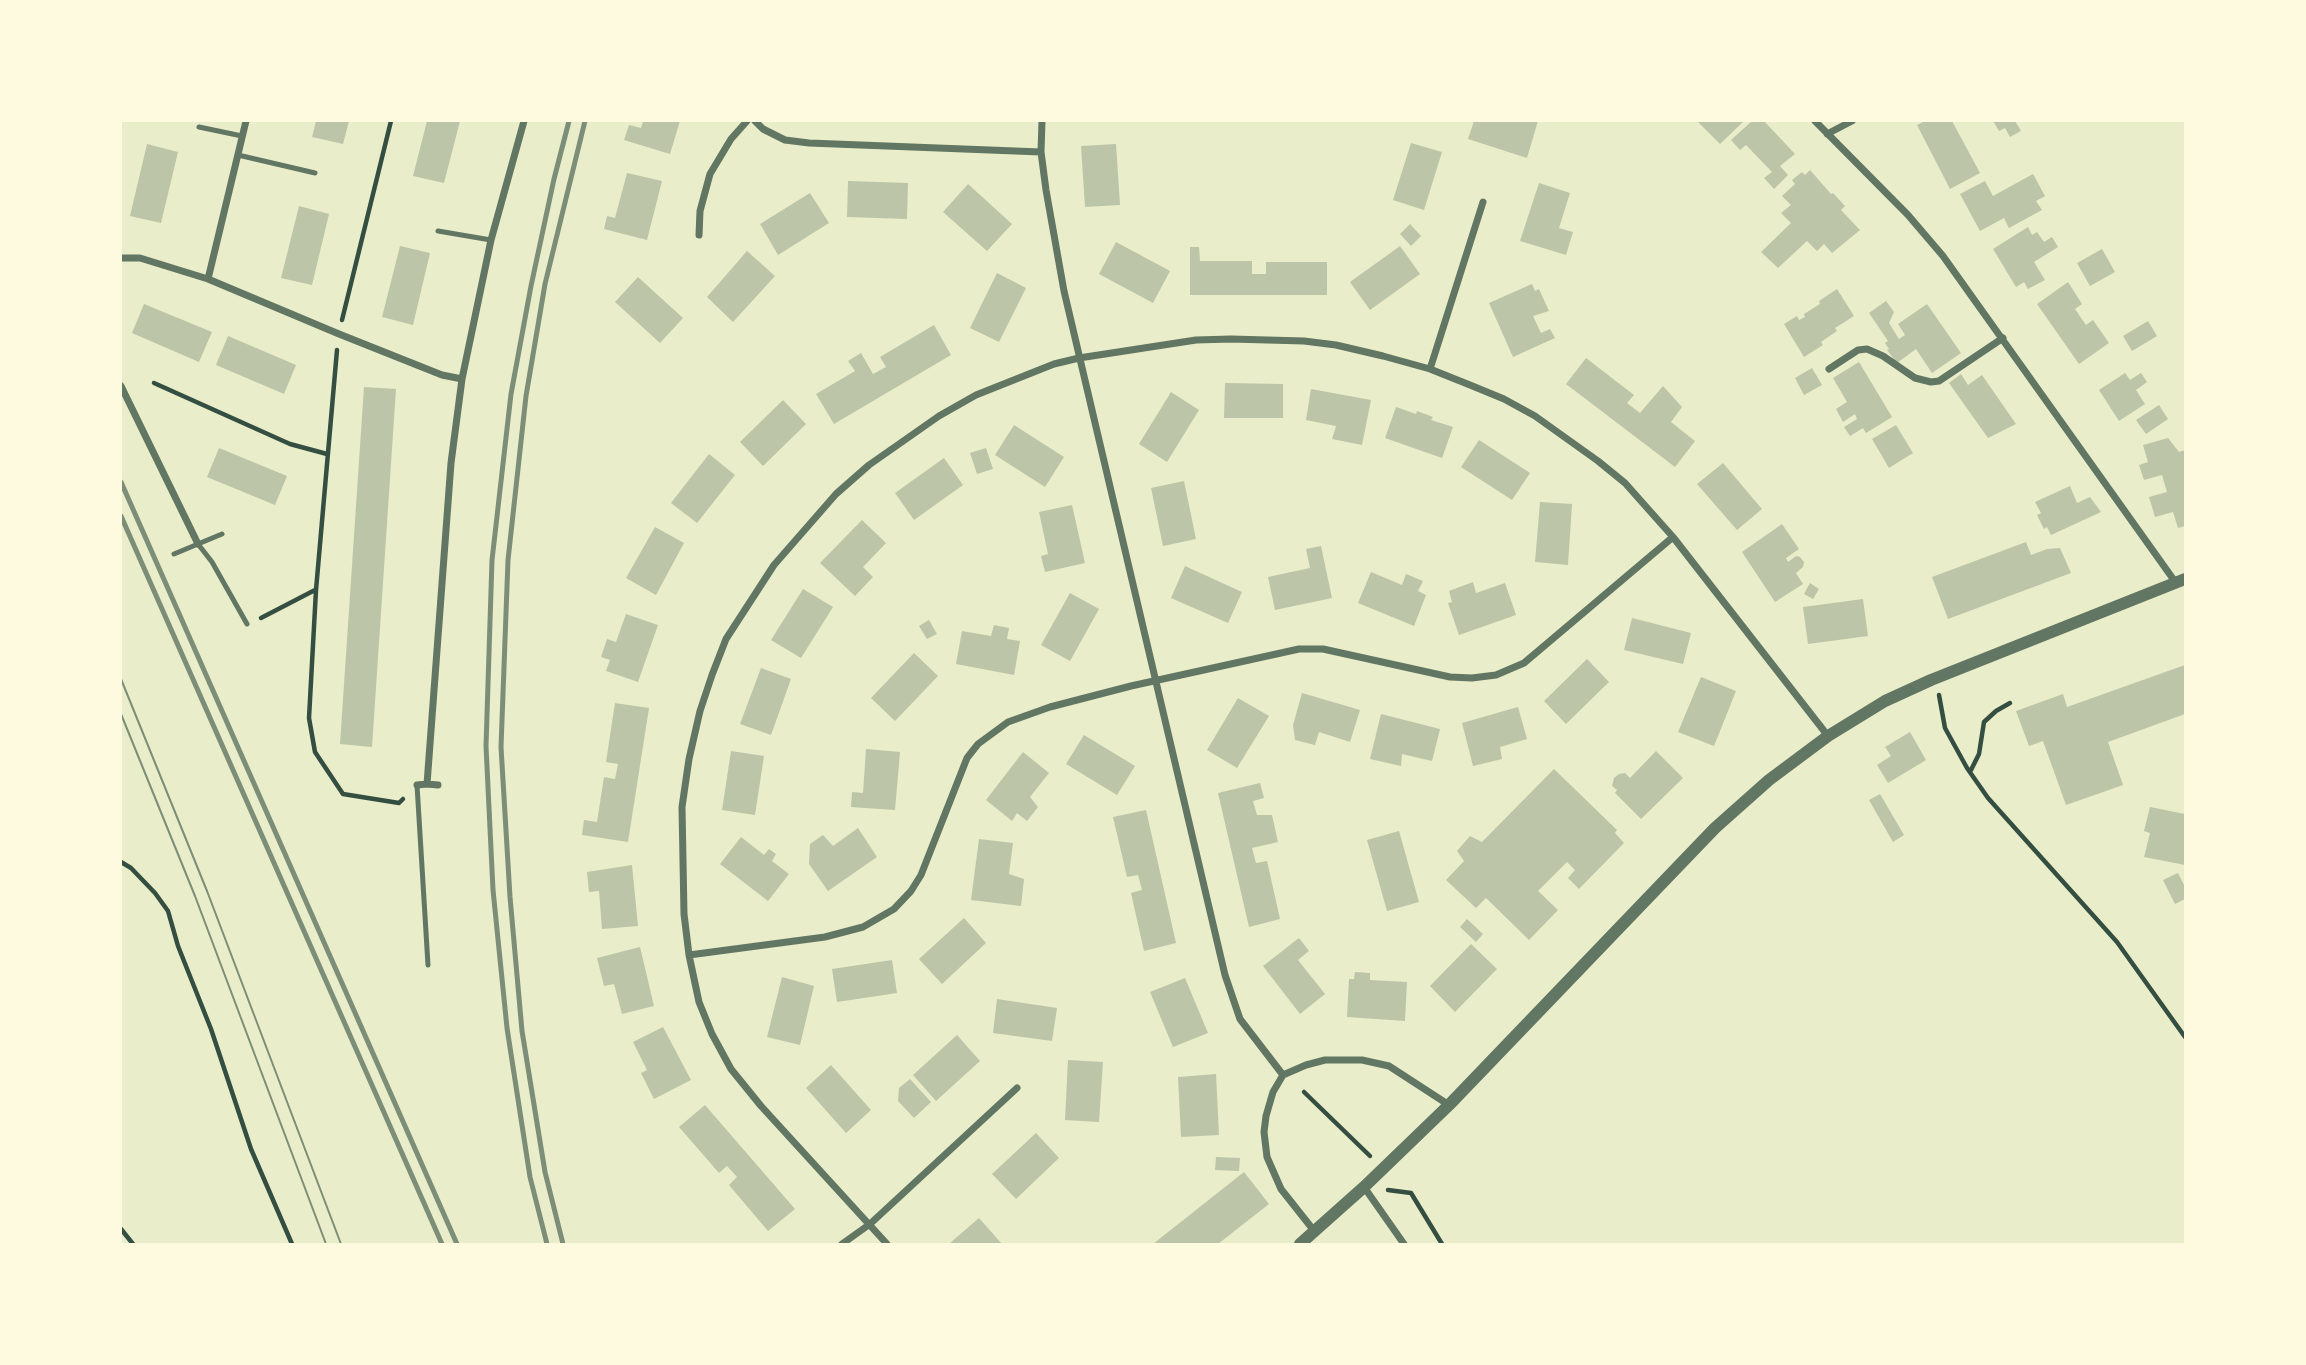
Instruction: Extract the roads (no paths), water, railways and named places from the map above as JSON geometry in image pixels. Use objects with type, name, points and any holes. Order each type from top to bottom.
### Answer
[{"type":"street","points":[[208,279],[246,121]]},
{"type":"street","points":[[428,784],[450,463],[462,379],[491,240],[524,121]]},
{"type":"street","points":[[699,235],[700,211],[710,174],[747,121]]},
{"type":"street","points":[[755,121],[763,129],[785,140],[809,143],[1041,152]]},
{"type":"street","points":[[1042,121],[1041,152],[1052,236],[1225,975],[1240,1019],[1283,1075]]},
{"type":"street","points":[[1300,1244],[1449,1105],[1715,828],[1769,780],[1828,736],[1885,701],[1931,680],[2181,581],[1943,256],[1908,215],[1815,121]]},
{"type":"street","points":[[1827,134],[1852,121]]},
{"type":"street","points":[[1430,369],[1483,202]]},
{"type":"street","points":[[121,258],[140,258],[208,279],[442,375],[462,379]]},
{"type":"street","points":[[1829,369],[1858,350],[1867,349],[1883,356],[1915,378],[1939,381],[2003,338]]},
{"type":"street","points":[[887,1244],[770,1116],[731,1069],[712,1034],[699,1002],[689,955],[684,914],[681,818],[699,712],[726,639],[774,565],[836,494],[869,465],[939,415],[976,394],[1079,358],[1196,340],[1304,341],[1336,345],[1430,369],[1504,399],[1562,434],[1625,484],[1673,537],[1828,736]]},
{"type":"street","points":[[121,386],[198,544]]},
{"type":"street","points":[[689,955],[849,932],[875,921],[899,905],[911,891],[930,857],[960,771],[978,744],[999,727],[1026,714],[1155,681],[1308,648],[1450,677],[1472,678],[1501,674],[1524,663],[1673,537]]},
{"type":"street","points":[[417,785],[439,785]]},
{"type":"street","points":[[1315,1232],[1281,1189],[1267,1157],[1264,1132],[1266,1116],[1273,1092],[1283,1075],[1325,1060],[1362,1060],[1389,1066],[1449,1105]]},
{"type":"street","points":[[842,1244],[870,1224],[1017,1088]]},
{"type":"street","points":[[1364,1186],[1404,1244]]},
{"type":"lane","points":[[199,127],[242,136]]},
{"type":"lane","points":[[238,155],[315,173]]},
{"type":"lane","points":[[438,231],[491,240]]},
{"type":"lane","points":[[174,554],[222,534]]},
{"type":"lane","points":[[198,544],[212,562],[247,624]]},
{"type":"lane","points":[[417,785],[428,965]]},
{"type":"tram line","points":[[121,679],[207,891],[341,1244]]},
{"type":"tram line","points":[[121,714],[195,896],[326,1244]]},
{"type":"railway","points":[[547,1244],[530,1177],[507,1028],[493,890],[486,746],[492,560],[511,394],[531,286],[569,121]]},
{"type":"railway","points":[[563,1244],[545,1172],[522,1031],[501,747],[508,560],[526,396],[545,284],[585,121]]},
{"type":"railway","points":[[121,482],[457,1244]]},
{"type":"railway","points":[[121,516],[442,1244]]}]
